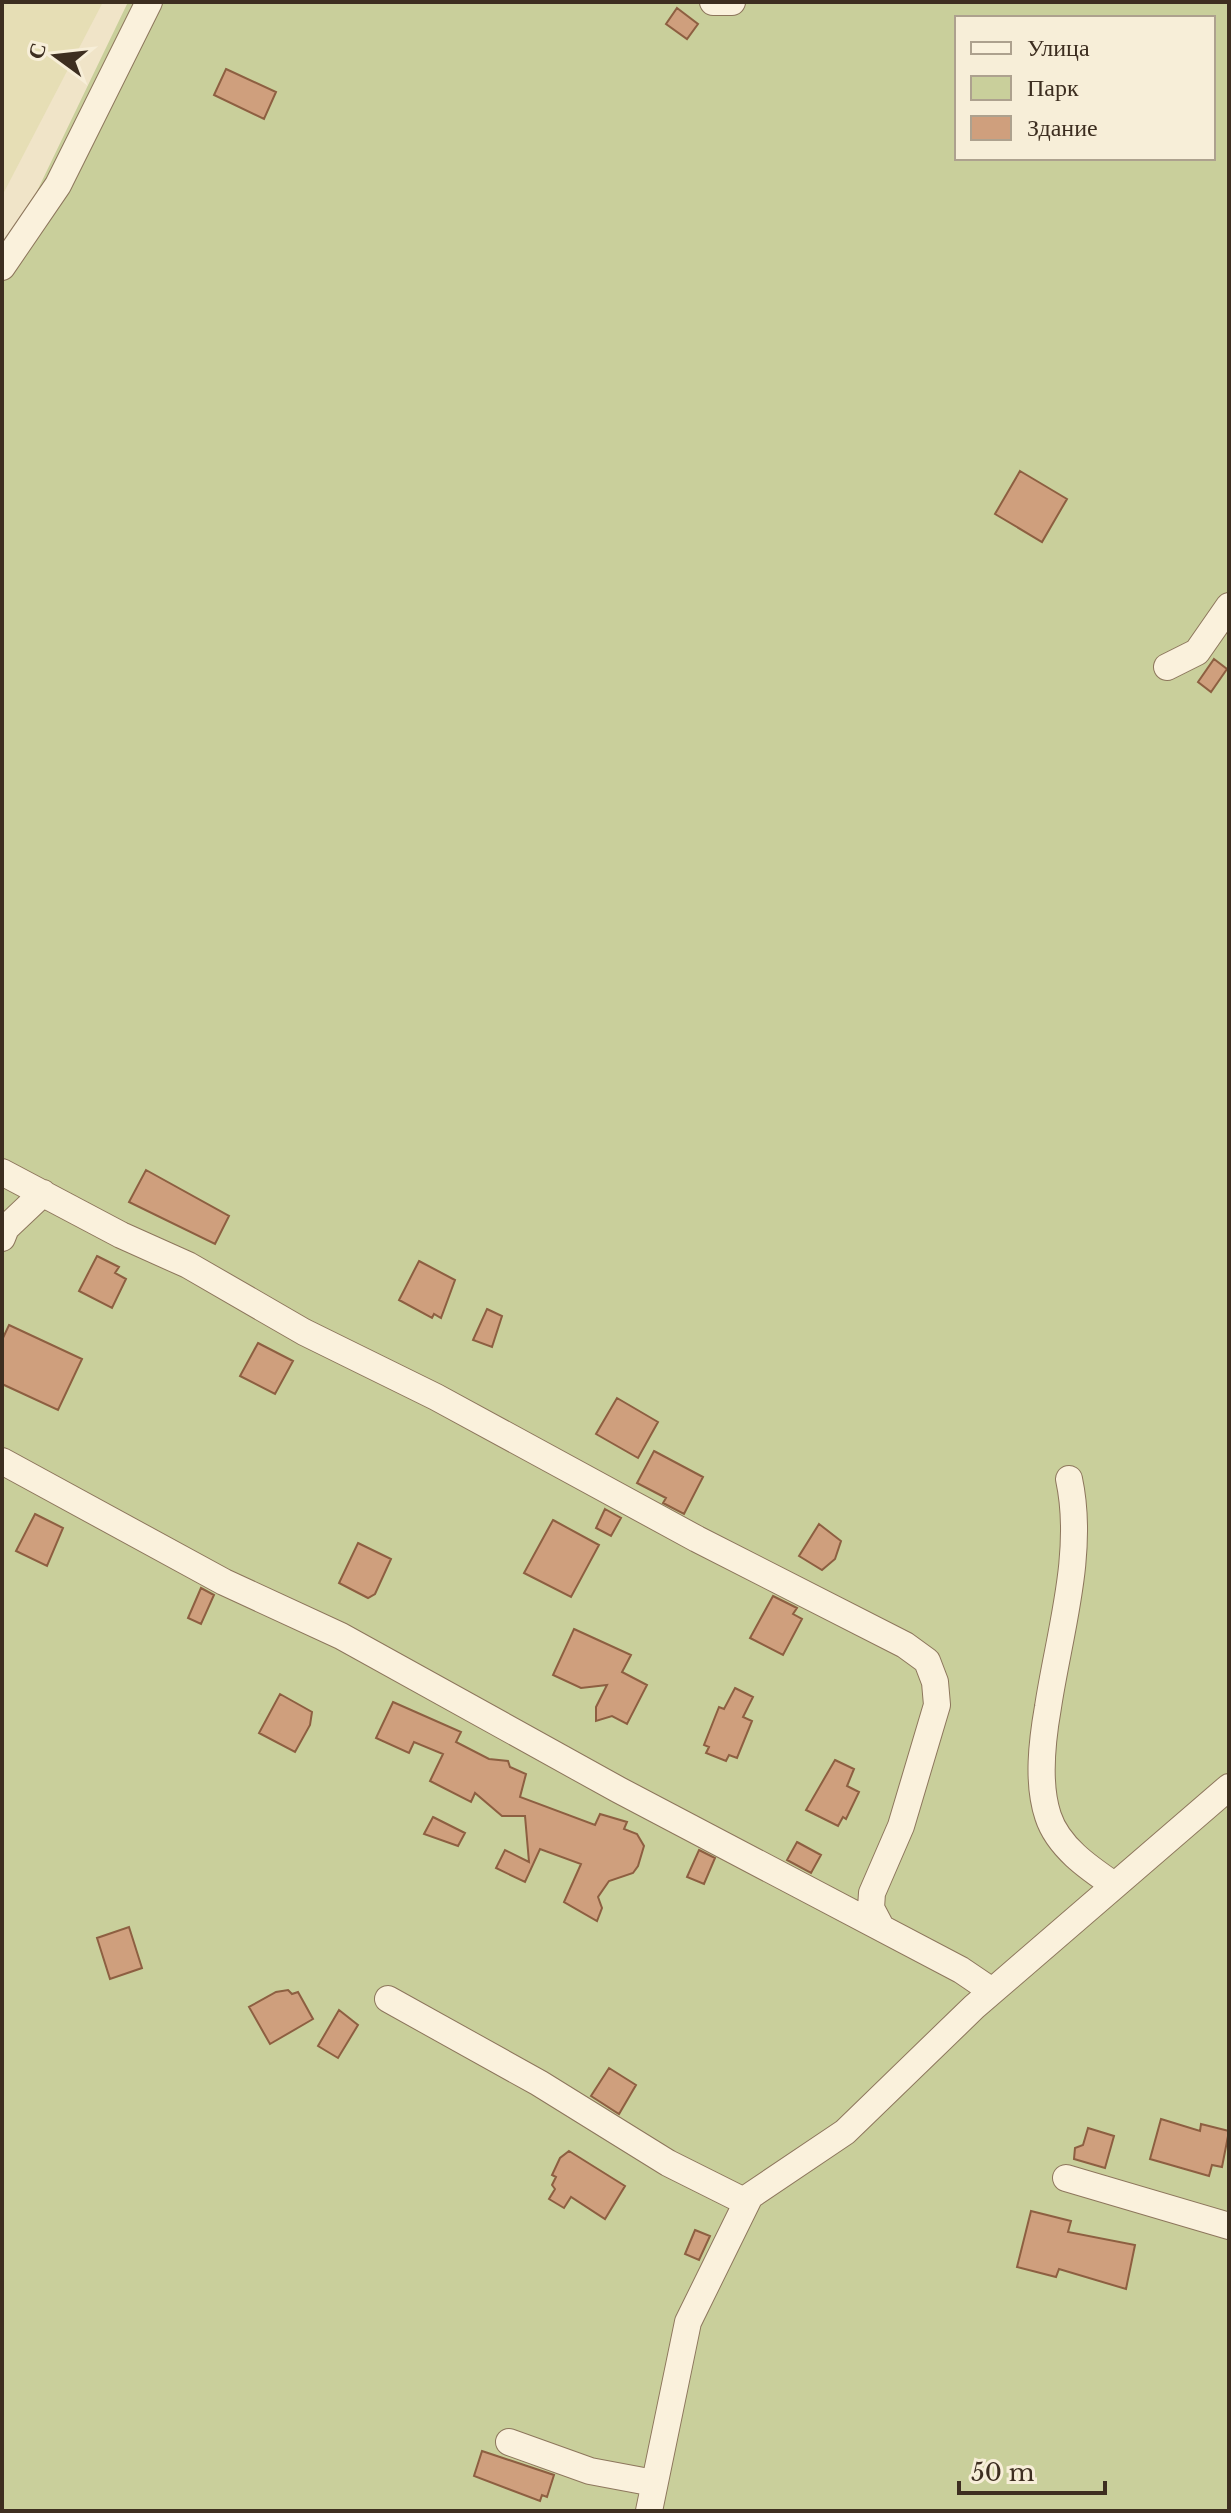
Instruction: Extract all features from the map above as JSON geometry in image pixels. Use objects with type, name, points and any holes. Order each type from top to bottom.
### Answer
[{"type":"street","points":[[2,267],[58,185],[149,2]]},
{"type":"street","points":[[713,2],[732,2]]},
{"type":"street","points":[[1167,667],[1217,644],[1229,606]]},
{"type":"street","points":[[2,1172],[121,1235],[188,1265],[254,1305],[436,1397],[697,1539],[905,1645],[927,1661],[935,1682],[937,1705],[901,1826],[872,1893],[871,1908],[881,1927]]},
{"type":"street","points":[[2,1238],[6,1228],[43,1193]]},
{"type":"street","points":[[2,1461],[224,1582],[341,1636],[619,1790],[881,1927],[992,1991]]},
{"type":"street","points":[[1069,1479],[1075,1508],[1074,1547],[1042,1743],[1045,1790],[1048,1817],[1065,1847],[1114,1885]]},
{"type":"street","points":[[649,2511],[688,2322],[746,2202],[766,2182],[845,2132],[992,1991],[1229,1787]]},
{"type":"street","points":[[388,1999],[539,2083],[668,2163],[746,2202]]},
{"type":"street","points":[[1066,2178],[1229,2226]]},
{"type":"street","points":[[509,2442],[590,2471],[654,2483]]},
{"type":"shaded area","points":[[2,2],[103,2],[2,196]]},
{"type":"green space","points":[[128,2],[1229,2],[1229,2511],[2,2511],[2,264]]},
{"type":"building","points":[[677,8],[698,24],[687,39],[666,24]]},
{"type":"building","points":[[226,69],[276,92],[264,119],[214,95]]},
{"type":"building","points":[[1020,471],[1067,499],[1042,542],[995,514]]},
{"type":"building","points":[[1214,659],[1227,669],[1211,692],[1198,682]]},
{"type":"building","points":[[146,1170],[229,1216],[215,1244],[129,1202]]},
{"type":"building","points":[[97,1256],[119,1267],[115,1273],[126,1279],[112,1308],[79,1291]]},
{"type":"building","points":[[419,1261],[455,1280],[441,1318],[434,1314],[432,1318],[399,1300]]},
{"type":"building","points":[[487,1309],[502,1316],[492,1347],[473,1340]]},
{"type":"building","points":[[9,1325],[82,1359],[58,1410],[2,1384],[2,1340]]},
{"type":"building","points":[[258,1343],[293,1361],[275,1394],[240,1376]]},
{"type":"building","points":[[617,1398],[658,1422],[638,1458],[596,1434]]},
{"type":"building","points":[[654,1451],[703,1477],[684,1514],[663,1503],[666,1498],[637,1483]]},
{"type":"building","points":[[605,1509],[621,1518],[611,1536],[596,1528]]},
{"type":"building","points":[[35,1514],[63,1528],[47,1566],[16,1551]]},
{"type":"building","points":[[553,1520],[599,1545],[571,1597],[524,1573]]},
{"type":"building","points":[[819,1524],[841,1541],[835,1559],[822,1570],[799,1556]]},
{"type":"building","points":[[358,1543],[391,1559],[375,1594],[368,1598],[339,1583]]},
{"type":"building","points":[[201,1588],[214,1595],[201,1624],[188,1618]]},
{"type":"building","points":[[773,1596],[797,1608],[793,1614],[802,1619],[783,1655],[750,1638]]},
{"type":"building","points":[[574,1629],[631,1655],[622,1672],[647,1685],[627,1724],[612,1716],[596,1721],[596,1707],[607,1685],[581,1688],[553,1675]]},
{"type":"building","points":[[735,1688],[753,1697],[743,1717],[752,1721],[737,1758],[729,1755],[726,1761],[706,1753],[709,1747],[704,1745],[719,1707],[724,1709]]},
{"type":"building","points":[[280,1694],[312,1712],[310,1725],[295,1752],[259,1733]]},
{"type":"building","points":[[393,1702],[461,1732],[456,1742],[489,1759],[508,1761],[510,1767],[526,1774],[520,1797],[595,1825],[600,1814],[627,1822],[624,1829],[637,1834],[644,1846],[638,1866],[633,1873],[609,1881],[598,1897],[602,1908],[597,1921],[564,1902],[581,1864],[540,1849],[525,1882],[496,1868],[505,1850],[529,1862],[525,1816],[502,1816],[475,1793],[471,1802],[430,1781],[443,1754],[414,1742],[409,1753],[376,1738]]},
{"type":"building","points":[[835,1760],[854,1769],[847,1786],[859,1792],[846,1819],[843,1817],[838,1826],[806,1810]]},
{"type":"building","points":[[433,1817],[465,1833],[458,1846],[424,1834]]},
{"type":"building","points":[[797,1842],[821,1855],[811,1873],[787,1860]]},
{"type":"building","points":[[699,1850],[715,1858],[704,1884],[687,1877]]},
{"type":"building","points":[[129,1927],[142,1968],[110,1979],[97,1938]]},
{"type":"building","points":[[288,1990],[292,1994],[298,1992],[313,2019],[270,2044],[249,2007],[276,1992]]},
{"type":"building","points":[[339,2010],[358,2025],[338,2058],[318,2046]]},
{"type":"building","points":[[609,2068],[636,2085],[619,2114],[591,2096]]},
{"type":"building","points":[[1161,2119],[1200,2131],[1201,2124],[1229,2131],[1222,2167],[1212,2165],[1209,2176],[1150,2159]]},
{"type":"building","points":[[1088,2128],[1114,2136],[1105,2168],[1074,2159],[1075,2148],[1083,2145]]},
{"type":"building","points":[[569,2151],[625,2186],[605,2219],[571,2197],[564,2208],[549,2199],[555,2189],[552,2185],[556,2177],[552,2175],[560,2158]]},
{"type":"building","points":[[1031,2211],[1071,2221],[1068,2232],[1135,2245],[1126,2289],[1059,2269],[1056,2277],[1017,2267]]},
{"type":"building","points":[[695,2230],[710,2236],[699,2260],[685,2254]]},
{"type":"building","points":[[482,2451],[554,2475],[547,2497],[542,2495],[540,2501],[474,2476]]}]
